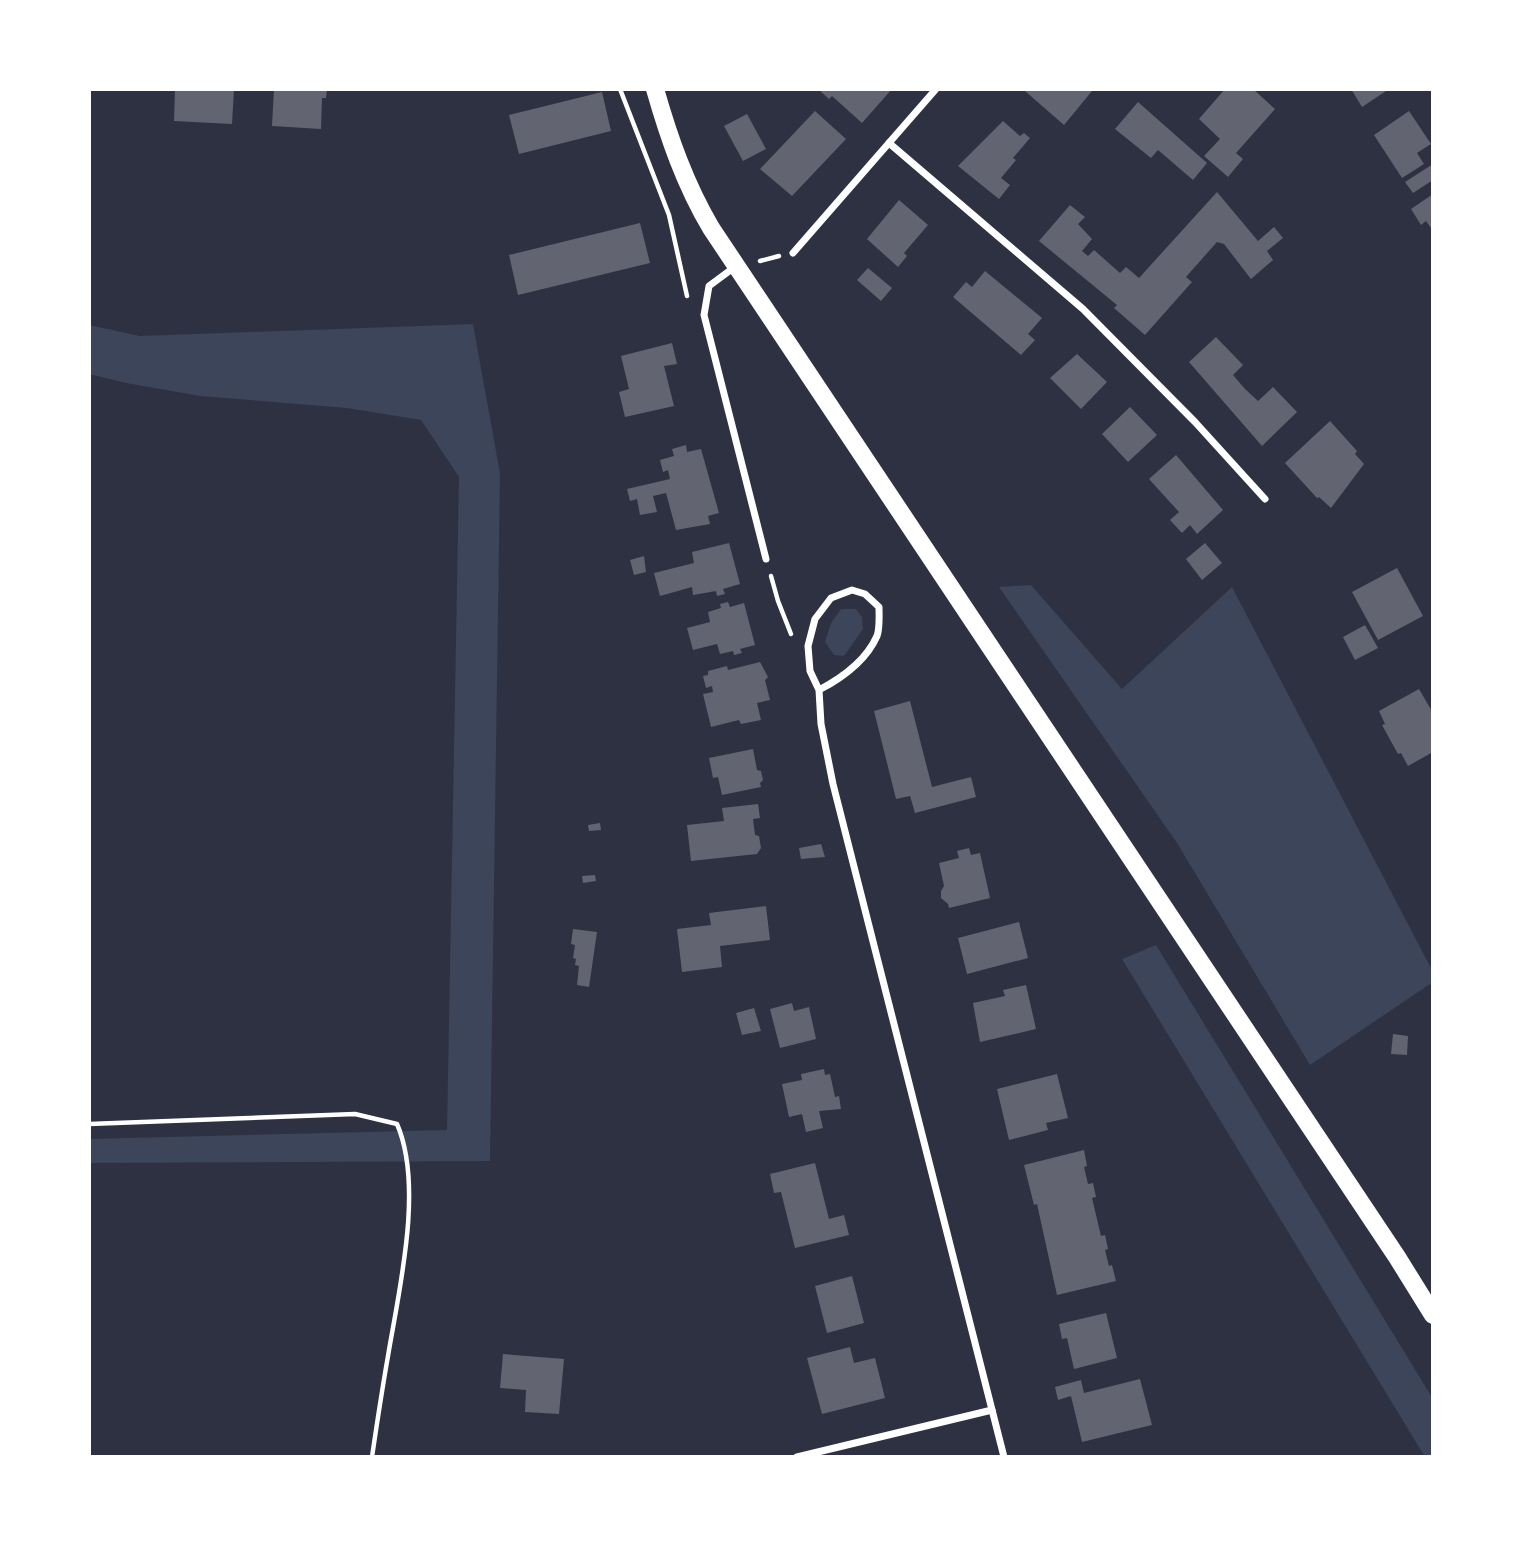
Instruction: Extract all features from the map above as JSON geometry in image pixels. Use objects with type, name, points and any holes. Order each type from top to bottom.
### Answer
[{"type":"main road","points":[[655,89],[671,145],[693,197],[1433,1315]]},
{"type":"street","points":[[793,253],[936,89]]},
{"type":"street","points":[[890,143],[1083,309],[1195,422],[1265,499]]},
{"type":"street","points":[[737,266],[709,286],[704,315],[766,559]]},
{"type":"street","points":[[819,690],[857,665],[878,634],[879,607],[865,594],[852,590],[831,598],[815,619],[808,646],[810,671],[819,690],[821,724],[833,784],[1004,1457]]},
{"type":"street","points":[[797,1457],[992,1409]]},
{"type":"path","points":[[620,89],[669,215],[688,303]]},
{"type":"path","points":[[737,266],[793,253]]},
{"type":"path","points":[[766,559],[792,637],[808,646]]},
{"type":"path","points":[[89,1124],[355,1114],[397,1124],[404,1140],[409,1177],[408,1213],[402,1276],[372,1457]]},
{"type":"shaded area","points":[[473,324],[500,473],[490,1161],[89,1163],[89,1139],[447,1130],[459,477],[421,420],[347,408],[200,396],[89,374],[89,325],[140,336]]},
{"type":"shaded area","points":[[1031,585],[1122,689],[1232,587],[1433,972],[1433,982],[1310,1065],[1177,843],[999,587]]},
{"type":"shaded area","points":[[841,609],[856,609],[862,617],[863,629],[844,656],[834,655],[825,642],[831,623]]},
{"type":"shaded area","points":[[1156,945],[1433,1399],[1433,1457],[1425,1457],[1122,959]]},
{"type":"building","points":[[175,89],[234,89],[232,124],[174,121]]},
{"type":"building","points":[[274,89],[327,89],[326,98],[322,98],[321,129],[272,126]]},
{"type":"building","points":[[818,89],[892,89],[862,123],[832,96],[829,99]]},
{"type":"building","points":[[1225,89],[1253,89],[1275,109],[1236,153],[1243,159],[1228,177],[1204,156],[1220,139],[1199,119]]},
{"type":"building","points":[[1351,89],[1389,89],[1362,107]]},
{"type":"building","points":[[1025,91],[1092,91],[1064,125]]},
{"type":"building","points":[[602,92],[611,131],[519,154],[509,115]]},
{"type":"building","points":[[1138,102],[1207,163],[1193,180],[1158,150],[1151,158],[1115,129]]},
{"type":"building","points":[[815,111],[846,139],[792,196],[760,169]]},
{"type":"building","points":[[1409,111],[1431,144],[1417,153],[1424,164],[1402,178],[1374,135]]},
{"type":"building","points":[[747,114],[766,149],[743,161],[724,126]]},
{"type":"building","points":[[1003,121],[1020,136],[1024,133],[1030,138],[1001,178],[1010,185],[999,199],[958,166]]},
{"type":"building","points":[[1433,164],[1433,180],[1413,193],[1405,182]]},
{"type":"building","points":[[1217,192],[1258,241],[1274,227],[1283,238],[1267,251],[1273,260],[1251,279],[1224,244],[1217,242],[1186,277],[1192,282],[1145,335],[1114,308],[1117,305],[1039,241],[1070,205],[1085,217],[1078,224],[1092,239],[1082,251],[1088,256],[1094,250],[1120,273],[1126,267],[1139,278]]},
{"type":"building","points":[[1433,194],[1433,231],[1426,221],[1421,225],[1411,209]]},
{"type":"building","points":[[899,200],[928,225],[904,253],[907,256],[898,267],[867,239]]},
{"type":"building","points":[[640,223],[650,263],[518,295],[509,255]]},
{"type":"building","points":[[868,268],[892,288],[881,301],[857,280]]},
{"type":"building","points":[[985,271],[1042,318],[1028,334],[1035,340],[1021,355],[953,297],[966,282],[972,287]]},
{"type":"building","points":[[1216,337],[1243,365],[1233,375],[1245,389],[1258,401],[1273,387],[1297,412],[1262,446],[1189,362]]},
{"type":"building","points":[[672,343],[677,364],[664,366],[674,406],[625,417],[619,392],[629,389],[621,356]]},
{"type":"building","points":[[1077,354],[1107,382],[1081,409],[1050,378]]},
{"type":"building","points":[[1130,407],[1157,435],[1128,462],[1102,434]]},
{"type":"building","points":[[1330,421],[1357,451],[1355,454],[1364,464],[1331,508],[1317,498],[1285,463]]},
{"type":"building","points":[[686,445],[687,452],[701,449],[719,513],[708,516],[710,524],[676,530],[666,493],[653,496],[657,512],[640,515],[637,499],[630,501],[627,489],[670,479],[668,470],[663,472],[660,460],[674,456],[672,449]]},
{"type":"building","points":[[1176,455],[1223,510],[1197,534],[1190,525],[1182,533],[1170,520],[1179,512],[1149,479]]},
{"type":"building","points":[[729,543],[740,584],[723,589],[725,594],[717,596],[716,591],[693,595],[692,587],[660,596],[654,573],[694,563],[692,552]]},
{"type":"building","points":[[1205,543],[1222,563],[1202,580],[1186,559]]},
{"type":"building","points":[[644,556],[646,572],[634,575],[630,560]]},
{"type":"building","points":[[1397,568],[1423,616],[1378,640],[1352,592]]},
{"type":"building","points":[[728,602],[730,607],[744,603],[755,645],[740,649],[742,653],[734,655],[733,651],[720,654],[717,644],[693,650],[687,628],[710,622],[708,612],[721,608],[720,604]]},
{"type":"building","points":[[1365,625],[1378,648],[1355,660],[1343,637]]},
{"type":"building","points":[[760,662],[768,677],[765,680],[770,700],[757,703],[761,720],[741,724],[739,720],[711,727],[703,694],[713,692],[712,686],[706,688],[703,676],[708,675],[708,671],[727,666],[728,670]]},
{"type":"building","points":[[1419,689],[1433,713],[1433,752],[1408,766],[1382,725],[1385,724],[1379,711]]},
{"type":"building","points":[[910,701],[932,787],[971,777],[976,797],[915,813],[910,796],[896,799],[874,711]]},
{"type":"building","points":[[753,749],[757,770],[761,771],[763,780],[761,787],[722,795],[718,777],[713,778],[709,758]]},
{"type":"building","points":[[758,804],[760,818],[753,819],[755,835],[759,836],[761,848],[757,854],[691,861],[687,825],[724,821],[722,808]]},
{"type":"building","points":[[600,823],[601,830],[589,831],[588,825]]},
{"type":"building","points":[[821,844],[825,857],[801,859],[799,848]]},
{"type":"building","points":[[969,848],[971,855],[980,853],[990,898],[949,908],[941,898],[944,886],[939,863],[959,858],[957,851]]},
{"type":"building","points":[[595,875],[596,881],[583,883],[582,876]]},
{"type":"building","points":[[766,906],[770,940],[720,946],[722,967],[682,972],[677,929],[711,925],[709,913]]},
{"type":"building","points":[[1019,922],[1028,958],[967,974],[958,938]]},
{"type":"building","points":[[573,929],[597,932],[589,987],[577,985],[579,966],[575,965],[576,959],[573,958]]},
{"type":"building","points":[[1026,985],[1036,1029],[980,1042],[973,1003],[1005,996],[1003,990]]},
{"type":"building","points":[[792,1003],[794,1011],[809,1007],[816,1039],[780,1048],[770,1009]]},
{"type":"building","points":[[754,1008],[761,1031],[742,1035],[736,1013]]},
{"type":"building","points":[[1393,1034],[1408,1036],[1407,1055],[1391,1054]]},
{"type":"building","points":[[824,1069],[825,1075],[830,1074],[835,1097],[839,1096],[841,1109],[819,1111],[823,1128],[806,1132],[802,1114],[789,1117],[782,1084],[802,1080],[801,1074]]},
{"type":"building","points":[[1057,1074],[1068,1118],[1046,1123],[1048,1130],[1009,1140],[997,1089]]},
{"type":"building","points":[[1084,1150],[1088,1184],[1093,1183],[1096,1197],[1092,1198],[1101,1236],[1105,1235],[1109,1266],[1112,1265],[1116,1281],[1057,1295],[1037,1204],[1034,1205],[1024,1165]]},
{"type":"building","points":[[815,1163],[829,1219],[844,1215],[849,1235],[795,1248],[781,1192],[774,1193],[770,1174]]},
{"type":"building","points":[[852,1276],[864,1323],[827,1333],[815,1286]]},
{"type":"building","points":[[1106,1313],[1117,1358],[1074,1369],[1067,1338],[1062,1339],[1059,1324]]},
{"type":"building","points":[[850,1347],[854,1363],[875,1358],[885,1398],[822,1414],[807,1358]]},
{"type":"building","points":[[503,1354],[564,1359],[559,1414],[525,1412],[526,1390],[500,1388]]},
{"type":"building","points":[[1140,1379],[1152,1425],[1082,1442],[1071,1396],[1058,1400],[1055,1387],[1081,1380],[1084,1393]]}]
